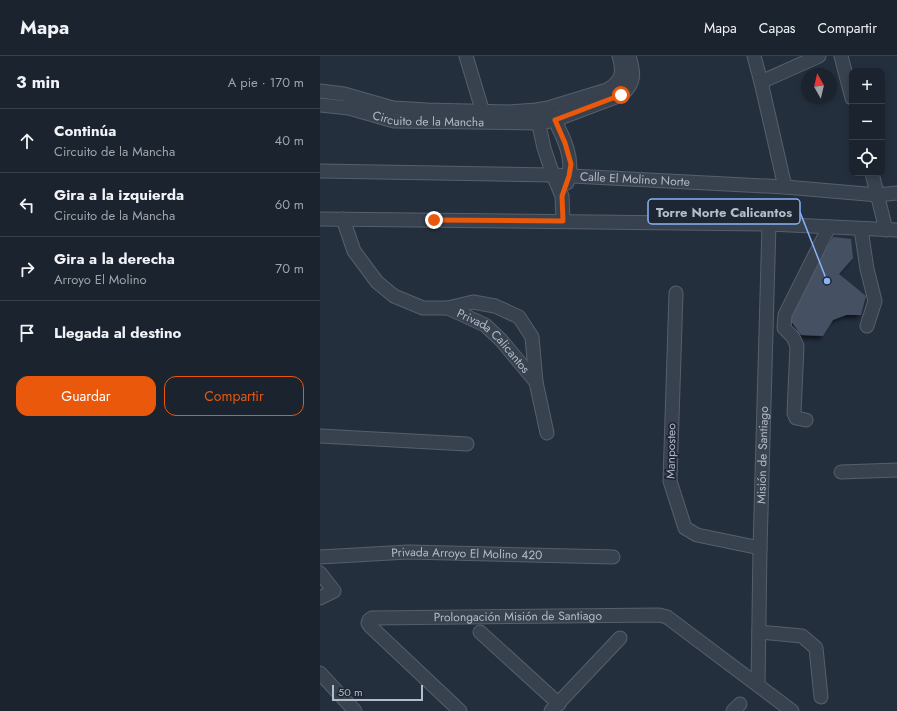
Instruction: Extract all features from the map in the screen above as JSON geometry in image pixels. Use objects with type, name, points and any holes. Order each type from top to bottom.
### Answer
[{"type":"street","points":[[466,56],[484,117]]},
{"type":"street","points":[[619,56],[622,64],[621,88]]},
{"type":"street","points":[[541,114],[555,120],[614,99],[621,88],[632,82],[633,72],[629,56]]},
{"type":"street","points":[[754,56],[785,188]]},
{"type":"street","points":[[761,82],[819,56]]},
{"type":"street","points":[[841,56],[849,87]]},
{"type":"street","name":"Circuito de la Mancha","points":[[324,105],[349,108],[394,121],[541,114],[607,90],[621,88]]},
{"type":"street","points":[[324,91],[324,105]]},
{"type":"street","name":"Circuito de la Mancha","points":[[324,91],[359,98],[393,108],[428,110],[484,117]]},
{"type":"street","points":[[541,114],[553,176],[562,196]]},
{"type":"street","points":[[555,120],[571,164],[569,176],[562,196],[563,221]]},
{"type":"street","name":"Calle El Molino Norte","points":[[320,171],[569,176],[785,188],[878,195],[897,193]]},
{"type":"street","points":[[320,219],[769,224],[892,230],[878,195],[873,176]]},
{"type":"street","name":"Privada Calicantos","points":[[343,219],[354,251],[377,282],[394,296],[423,308],[448,308],[485,325],[502,340],[536,382],[547,433]]},
{"type":"street","name":"Misión de Santiago","points":[[758,685],[760,548],[769,224]]},
{"type":"street","points":[[806,420],[796,418],[794,413],[797,346],[793,338],[784,328],[785,315],[829,227]]},
{"type":"street","points":[[861,229],[867,269],[875,301],[867,326]]},
{"type":"street","name":"Manposteo","points":[[676,293],[670,481],[679,513],[685,528],[697,536],[760,548]]},
{"type":"street","points":[[448,308],[473,302],[495,306],[519,317],[532,337],[536,382]]},
{"type":"street","points":[[320,436],[466,444]]},
{"type":"street","points":[[841,472],[897,470]]},
{"type":"street","name":"Privada Arroyo El Molino 420","points":[[320,557],[408,552],[613,557]]},
{"type":"street","points":[[320,573],[334,591],[320,598]]},
{"type":"street","name":"Prolongación Misión de Santiago","points":[[460,711],[370,626],[369,620],[372,618],[658,615],[667,617],[758,685]]},
{"type":"street","points":[[480,632],[555,707],[620,638]]},
{"type":"street","points":[[759,632],[802,636],[816,648],[821,697]]},
{"type":"street","points":[[320,673],[355,711]]},
{"type":"street","points":[[758,685],[792,711]]},
{"type":"building","points":[[833,237],[851,239],[853,258],[839,274],[866,296],[861,315],[846,315],[833,320],[823,336],[801,335],[790,320],[803,288]]},
{"type":"place","name":"Torre Norte Calicantos","points":[[827,281]]},
{"type":"route","points":[[434,220],[563,221],[562,196],[569,176],[571,164],[565,143],[555,120],[614,99],[621,95]]}]
